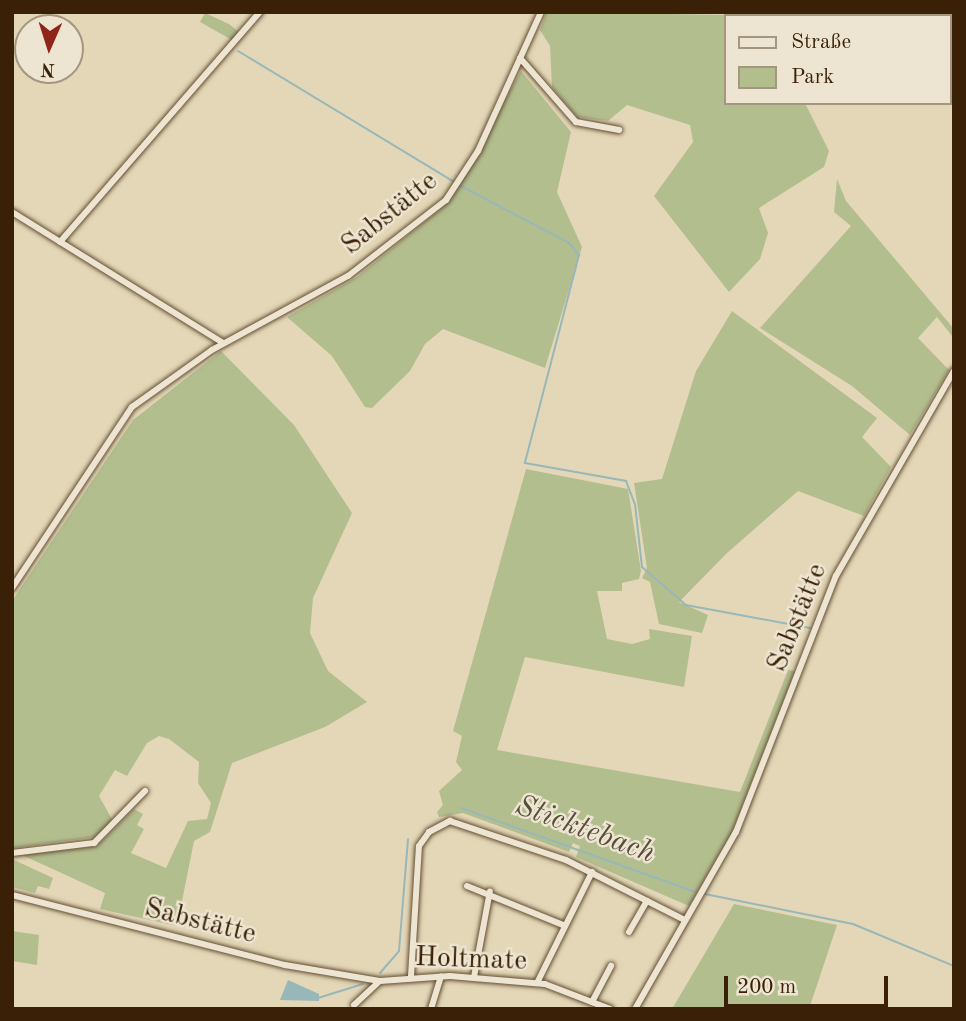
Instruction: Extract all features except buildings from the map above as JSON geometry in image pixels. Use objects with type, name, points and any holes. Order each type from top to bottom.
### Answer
[{"type":"street","points":[[60,242],[260,12]]},
{"type":"street","name":"Sabstätte","points":[[12,588],[117,423],[153,389],[223,343],[348,276],[439,206],[468,170],[541,12]]},
{"type":"street","points":[[520,58],[576,122],[619,130]]},
{"type":"street","points":[[12,212],[223,343]]},
{"type":"street","name":"Sabstätte","points":[[635,1009],[746,809],[836,576],[954,371]]},
{"type":"street","points":[[12,853],[94,844],[145,790]]},
{"type":"street","points":[[411,976],[419,846],[429,832],[467,822],[592,872],[685,920]]},
{"type":"street","points":[[537,983],[563,925],[592,872]]},
{"type":"street","points":[[467,886],[490,891],[563,925]]},
{"type":"street","points":[[474,978],[490,891]]},
{"type":"street","name":"Sabstätte","points":[[12,895],[285,965],[380,981]]},
{"type":"street","points":[[629,932],[647,901]]},
{"type":"street","points":[[592,1002],[611,966]]},
{"type":"street","name":"Holtmate","points":[[354,1005],[380,981],[411,976],[441,976],[537,983],[610,1009]]},
{"type":"street","points":[[431,1009],[441,976]]},
{"type":"green space","points":[[547,12],[724,15],[724,105],[806,105],[829,151],[824,167],[759,208],[768,233],[760,259],[729,292],[654,196],[693,142],[690,125],[627,105],[608,121],[577,117],[552,87],[550,46],[540,30]]},
{"type":"green space","points":[[205,13],[229,24],[239,32],[232,40],[200,22]]},
{"type":"green space","points":[[521,71],[571,132],[557,192],[582,247],[545,368],[443,329],[425,344],[410,371],[372,408],[365,407],[332,356],[287,317],[357,277],[449,202]]},
{"type":"green space","points":[[837,179],[846,201],[954,329],[952,336],[937,317],[918,338],[949,370],[910,435],[852,386],[760,328],[851,226],[834,212]]},
{"type":"green space","points":[[732,311],[877,418],[862,437],[891,467],[864,516],[798,491],[727,553],[679,602],[708,615],[702,633],[659,624],[650,582],[642,578],[647,568],[634,483],[662,479],[696,371]]},
{"type":"green space","points":[[221,351],[294,425],[352,513],[313,598],[310,633],[328,671],[367,702],[325,727],[232,763],[210,832],[194,841],[177,926],[100,909],[105,893],[22,855],[97,846],[134,809],[143,814],[137,825],[144,829],[131,853],[166,868],[188,821],[207,819],[211,803],[198,783],[199,762],[169,739],[159,736],[147,743],[127,776],[115,770],[99,796],[113,821],[96,837],[12,848],[12,601],[133,420]]},
{"type":"green space","points":[[526,469],[628,489],[641,571],[639,579],[622,583],[622,591],[597,591],[607,639],[632,644],[650,639],[649,629],[692,636],[684,687],[525,657],[497,750],[740,792],[788,670],[795,671],[732,832],[689,906],[576,857],[580,846],[573,843],[569,852],[463,813],[439,817],[437,812],[443,805],[439,791],[462,770],[456,762],[462,736],[453,731]]},
{"type":"green space","points":[[12,859],[53,878],[49,889],[38,886],[35,893],[12,887]]},
{"type":"green space","points":[[734,904],[837,925],[809,1009],[672,1009]]},
{"type":"green space","points":[[12,931],[39,935],[37,965],[12,961]]},
{"type":"water","points":[[288,980],[319,994],[319,1001],[280,1000]]},
{"type":"waterway","points":[[238,51],[456,183]]},
{"type":"waterway","points":[[461,186],[569,243],[579,255],[525,463],[626,481],[635,504],[642,567],[686,605],[810,628]]},
{"type":"waterway","name":"Sticktebach","points":[[461,808],[695,892]]},
{"type":"waterway","name":"Sticktebach","points":[[380,973],[399,951],[408,839]]},
{"type":"waterway","points":[[705,894],[853,924],[954,966]]},
{"type":"waterway","points":[[318,998],[363,984]]}]
